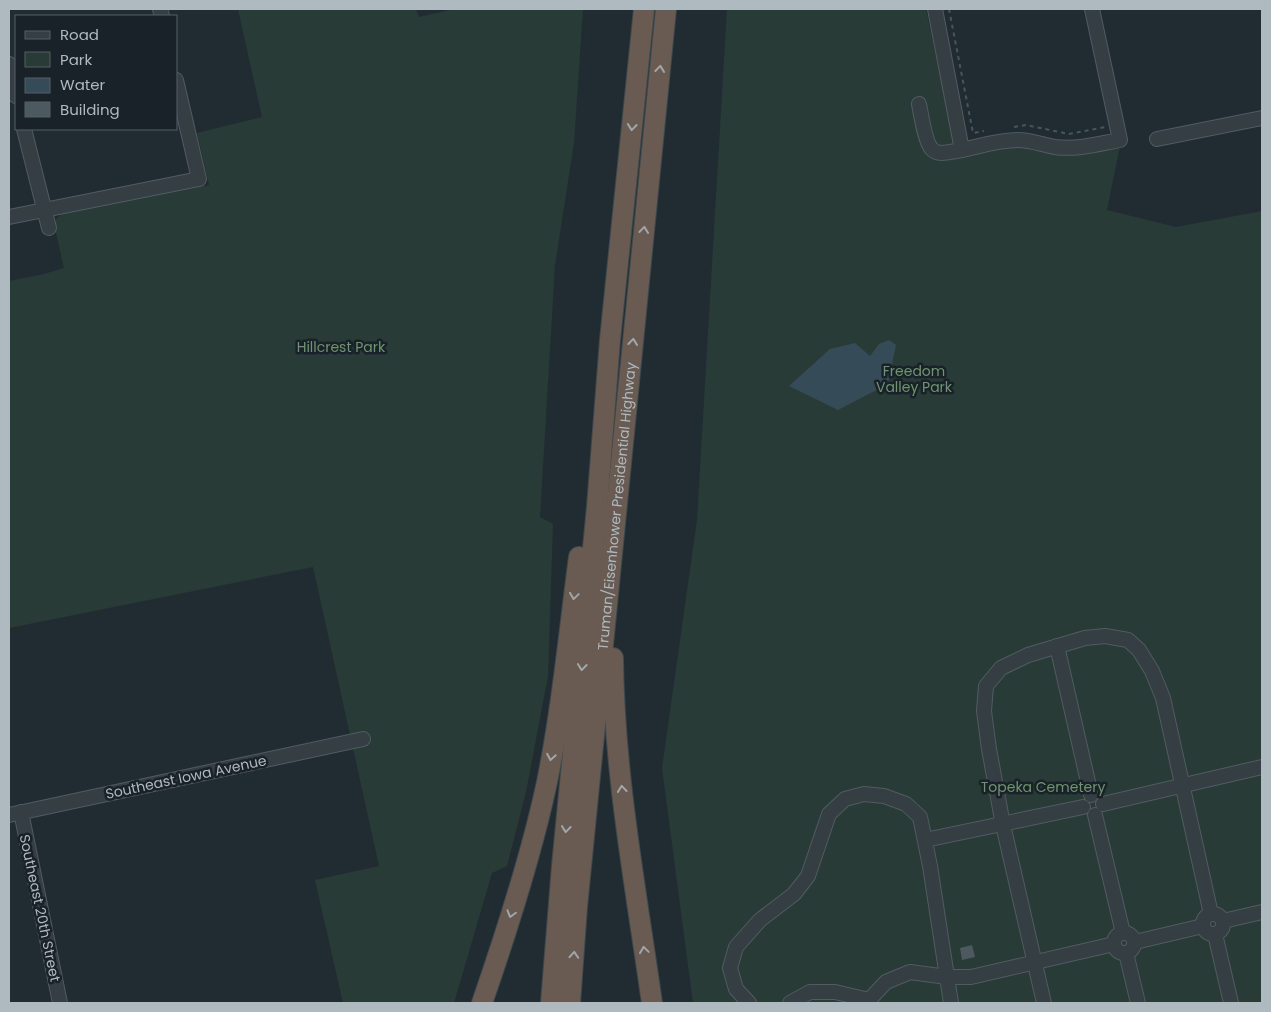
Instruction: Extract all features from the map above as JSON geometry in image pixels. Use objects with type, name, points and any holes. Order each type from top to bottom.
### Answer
[{"type":"highway","name":"Truman/Eisenhower Presidential Highway","points":[[551,1003],[562,866],[598,507],[610,340],[644,9]]},
{"type":"highway","name":"Truman/Eisenhower Presidential Highway","points":[[570,1003],[577,907],[605,617],[666,9]]},
{"type":"highway","points":[[482,1003],[506,932],[538,822],[547,781],[556,728],[596,424],[610,340]]},
{"type":"highway","points":[[605,617],[613,648],[613,697],[624,806],[652,1003]]},
{"type":"street","points":[[934,9],[962,150]]},
{"type":"street","points":[[919,104],[928,143],[936,152],[962,150],[1003,140],[1028,140],[1054,147],[1070,148],[1120,140],[1092,9]]},
{"type":"street","points":[[9,64],[15,93]]},
{"type":"street","points":[[9,217],[199,179],[178,89]]},
{"type":"street","points":[[1157,139],[1262,118]]},
{"type":"street","points":[[24,130],[49,228]]},
{"type":"street","points":[[1044,1003],[1003,825],[984,711],[986,686],[1001,668],[1028,656],[1085,638],[1105,636],[1128,640],[1139,650],[1152,671],[1163,698],[1183,786],[1217,917],[1221,930],[1215,934],[1206,932],[1202,926],[1204,918],[1217,917],[1262,912]]},
{"type":"street","points":[[1057,646],[1091,796]]},
{"type":"street","name":"Southeast Iowa Avenue","points":[[15,813],[363,739]]},
{"type":"street","points":[[1123,933],[1099,810],[1099,797],[1091,796],[1085,800],[1083,807],[1087,814],[1099,810],[1183,786],[1262,767]]},
{"type":"street","points":[[750,1003],[736,989],[730,968],[736,947],[760,920],[794,894],[808,876],[828,814],[846,799],[864,794],[884,796],[906,804],[920,817],[932,875],[951,1003]]},
{"type":"street","points":[[925,840],[1083,807]]},
{"type":"street","name":"Southeast 20th Street","points":[[15,813],[60,1003]]},
{"type":"street","points":[[1138,1003],[1130,947],[1131,935],[1123,933],[1116,937],[1114,944],[1118,951],[1130,947],[1202,926]]},
{"type":"street","points":[[1215,934],[1231,1003]]},
{"type":"street","points":[[790,1003],[810,992],[834,992],[869,1002],[886,982],[910,972],[947,977],[970,977],[1114,944]]},
{"type":"path","points":[[949,9],[973,133],[991,130]]},
{"type":"path","points":[[1008,128],[1026,125],[1069,134],[1106,127]]},
{"type":"green space","name":"Hillcrest Park","points":[[238,9],[416,9],[419,17],[454,9],[583,9],[574,143],[555,265],[540,517],[553,524],[548,676],[526,792],[507,866],[492,873],[454,1003],[343,1003],[315,880],[379,866],[313,567],[9,628],[9,281],[64,268],[54,224],[58,217],[64,213],[209,185],[197,133],[262,117]]},
{"type":"green space","points":[[727,9],[926,9],[957,156],[1008,147],[1029,147],[1068,155],[1090,153],[1120,146],[1107,210],[1176,227],[1262,211],[1262,1003],[693,1003],[662,768],[697,520]]},
{"type":"water","points":[[889,340],[896,345],[888,384],[838,410],[789,386],[830,349],[855,343],[870,356],[879,344]]},
{"type":"building","points":[[972,945],[975,957],[962,960],[960,948]]},
{"type":"park label","name":"Freedom Valley Park","points":[[914,380]]},
{"type":"park label","name":"Topeka Cemetery","points":[[1043,787]]}]
